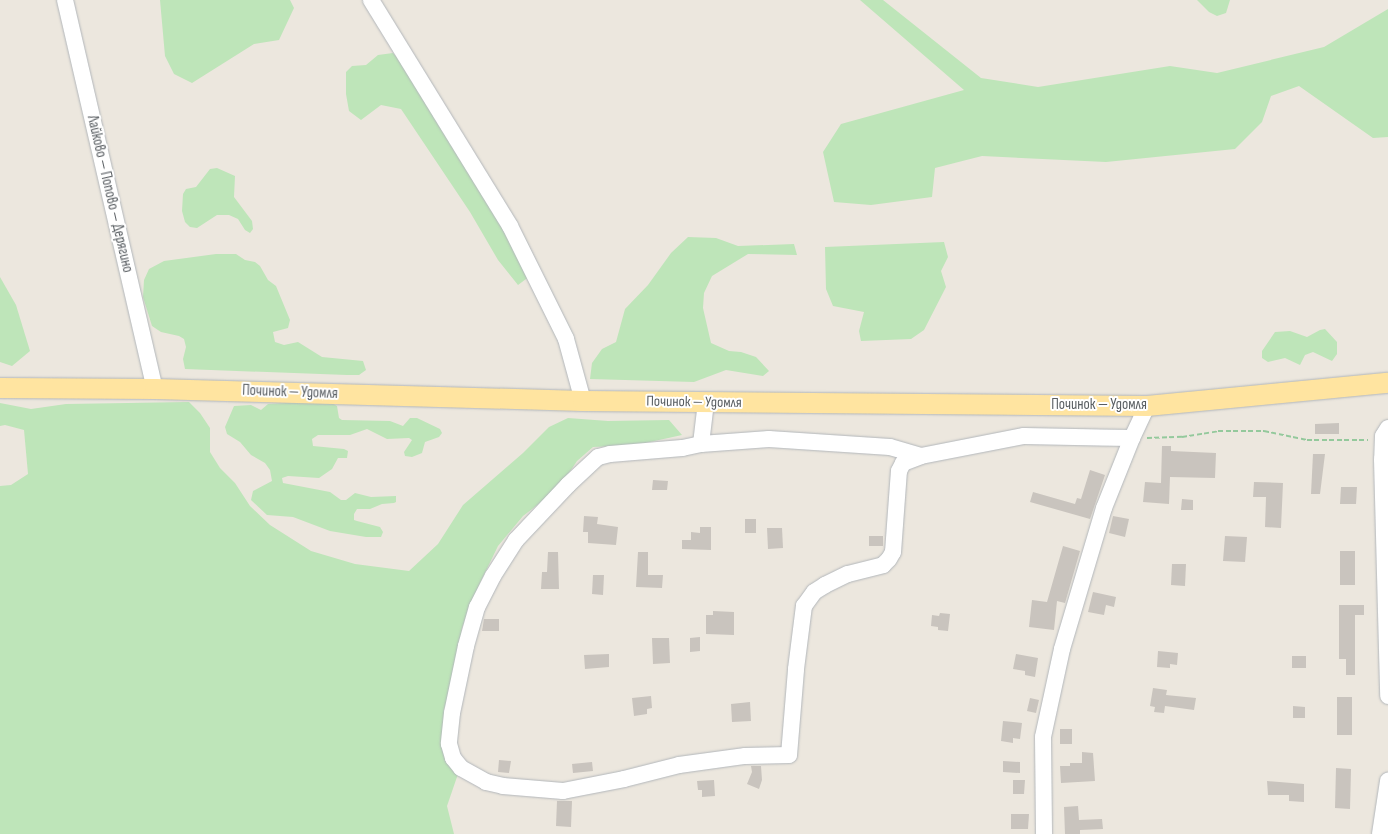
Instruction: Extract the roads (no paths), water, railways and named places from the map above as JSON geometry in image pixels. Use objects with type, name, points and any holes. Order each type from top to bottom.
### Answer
[{"type":"main road","name":"Починок — Удомля","points":[[0,388],[155,389],[583,401],[1147,406],[1388,383]]},
{"type":"street","name":"Лайково — Попово — Дерягино","points":[[65,0],[155,389]]},
{"type":"street","points":[[371,0],[510,226],[566,339],[583,401]]},
{"type":"street","points":[[701,444],[706,402]]},
{"type":"street","points":[[1044,834],[1043,737],[1062,649],[1104,508],[1147,406]]},
{"type":"street","points":[[1386,432],[1388,696]]},
{"type":"street","points":[[921,456],[890,447],[769,439],[701,444],[682,448],[610,454],[598,457],[516,540],[493,576],[477,607],[466,646],[452,713],[449,744],[453,758],[460,768],[486,782],[503,786],[563,790],[607,783],[679,765],[745,756],[789,754],[796,669],[804,606],[814,592],[825,585],[848,574],[883,565],[889,560],[893,552],[899,471],[903,463],[921,456],[1024,436],[1132,438]]},
{"type":"street","points":[[1380,834],[1388,781]]}]
